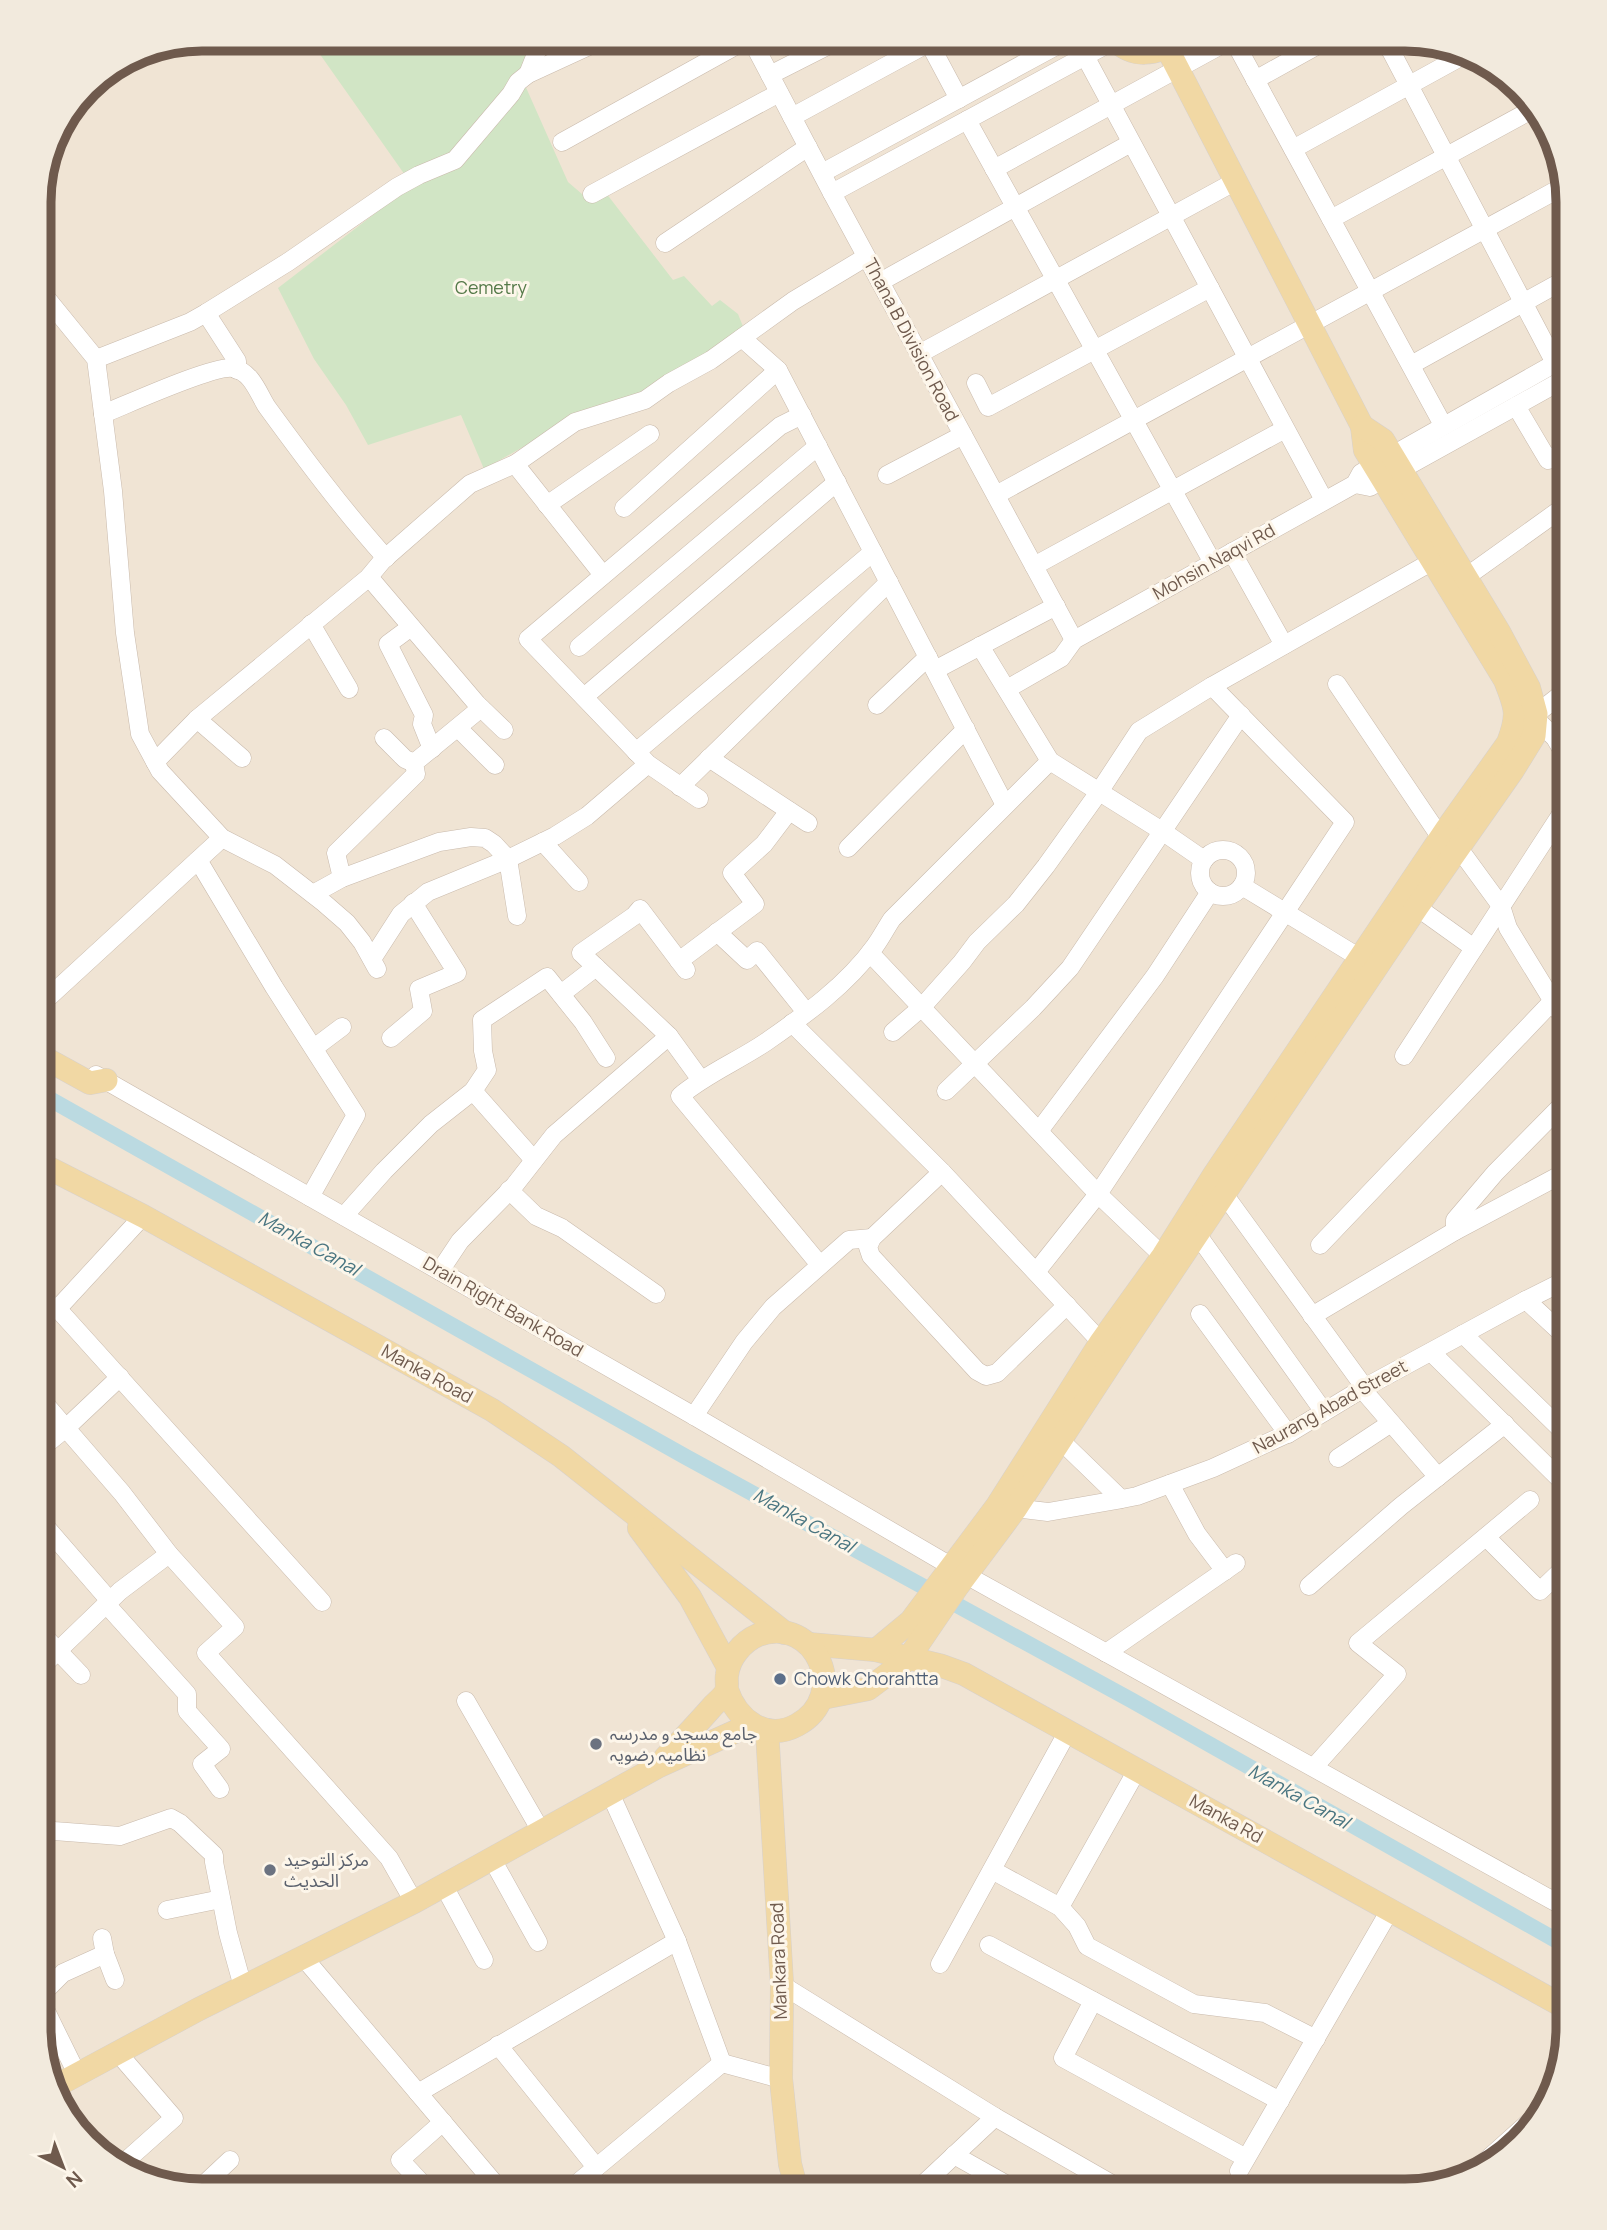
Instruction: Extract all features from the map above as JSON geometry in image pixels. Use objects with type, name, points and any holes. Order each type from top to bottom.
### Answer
[{"type":"main road","points":[[1134,51],[1157,51]]},
{"type":"main road","points":[[1174,51],[1178,68],[1362,426],[1365,450],[1388,467],[1466,577],[1529,688],[1536,716],[1534,736],[1528,748],[1448,839]]},
{"type":"main road","points":[[822,1698],[868,1689],[908,1659],[918,1627],[1006,1507],[1060,1440],[1224,1194],[1508,743],[1516,712],[1505,680],[1433,561],[1388,467]]},
{"type":"main road","points":[[1006,1507],[1101,1342],[1163,1256],[1214,1175],[1360,958],[1409,901]]},
{"type":"main road","points":[[51,1062],[89,1083],[106,1080]]},
{"type":"main road","name":"Manka Road","points":[[51,1167],[492,1410],[561,1456],[785,1633]]},
{"type":"main road","points":[[612,1496],[658,1551],[690,1597],[729,1667]]},
{"type":"main road","points":[[876,1650],[918,1627]]},
{"type":"main road","points":[[771,1632],[785,1633],[808,1644],[820,1660],[825,1678],[822,1698],[806,1720],[794,1727],[780,1730],[759,1727],[740,1716],[732,1704],[727,1690],[729,1667],[744,1643],[771,1632]]},
{"type":"main road","name":"Manka Rd","points":[[808,1644],[876,1650],[964,1674],[1556,2002]]},
{"type":"main road","points":[[659,1766],[727,1690]]},
{"type":"main road","points":[[61,2083],[243,1987],[414,1902],[659,1766],[759,1727]]},
{"type":"main road","name":"Mankara Road","points":[[759,1727],[782,1985],[781,2079],[794,2179]]},
{"type":"street","points":[[528,74],[537,51]]},
{"type":"street","points":[[96,359],[206,313],[288,262],[397,187],[455,160],[518,82],[528,74],[578,51]]},
{"type":"street","points":[[562,142],[727,51]]},
{"type":"street","name":"Thana B Division Road","points":[[756,51],[1074,640]]},
{"type":"street","points":[[770,75],[817,51]]},
{"type":"street","points":[[792,117],[911,51]]},
{"type":"street","points":[[936,51],[959,99]]},
{"type":"street","points":[[822,173],[1047,51]]},
{"type":"street","points":[[832,193],[1093,51]]},
{"type":"street","points":[[994,169],[1210,51]]},
{"type":"street","points":[[1239,51],[1443,425]]},
{"type":"street","points":[[1255,80],[1307,51]]},
{"type":"street","points":[[1391,51],[1524,303],[1556,350]]},
{"type":"street","points":[[1084,56],[1324,500]]},
{"type":"street","points":[[1293,149],[1456,60]]},
{"type":"street","points":[[592,194],[779,93]]},
{"type":"street","points":[[1331,219],[1527,113]]},
{"type":"street","points":[[967,120],[1213,563]]},
{"type":"street","points":[[880,282],[1131,143]]},
{"type":"street","points":[[665,243],[808,147]]},
{"type":"street","points":[[919,354],[1236,181]]},
{"type":"street","points":[[996,495],[1555,191]]},
{"type":"street","points":[[155,762],[197,719],[369,577],[386,558],[470,484],[515,464],[575,422],[645,400],[711,360],[793,301],[866,257]]},
{"type":"street","points":[[1411,366],[1556,285]]},
{"type":"street","points":[[976,383],[988,407],[1210,288]]},
{"type":"street","points":[[51,304],[96,359],[113,491],[125,633],[140,734],[160,771],[222,838],[275,866],[313,894],[347,923],[374,964],[401,914],[413,903],[428,892],[543,842],[587,816],[642,758],[873,552]]},
{"type":"street","points":[[206,313],[237,361],[237,370]]},
{"type":"street","points":[[742,338],[778,370],[1006,806]]},
{"type":"street","name":"Mohsin Naqvi Rd","points":[[1007,690],[1061,658],[1074,640],[1324,500],[1355,484],[1370,487],[1388,467],[1443,425],[1556,362]]},
{"type":"street","points":[[103,414],[203,374],[231,368],[237,370],[248,376],[262,400],[314,470],[386,558]]},
{"type":"street","points":[[624,508],[778,370]]},
{"type":"street","name":"Mohsin Naqvi Rd","points":[[1388,467],[1556,384]]},
{"type":"street","points":[[1516,406],[1548,460],[1556,456]]},
{"type":"street","points":[[699,799],[642,758],[528,639],[780,426],[802,415]]},
{"type":"street","points":[[1034,566],[1285,429]]},
{"type":"street","points":[[547,505],[650,434]]},
{"type":"street","points":[[887,475],[963,435]]},
{"type":"street","points":[[579,647],[818,446]]},
{"type":"street","points":[[515,464],[603,575]]},
{"type":"street","points":[[584,697],[837,482]]},
{"type":"street","points":[[1466,577],[1556,514]]},
{"type":"street","points":[[1232,552],[1284,645]]},
{"type":"street","points":[[893,1032],[922,1007],[978,942],[1016,904],[1099,792],[1139,731],[1212,686],[1433,561]]},
{"type":"street","points":[[369,577],[481,708],[504,730]]},
{"type":"street","points":[[680,787],[889,582]]},
{"type":"street","points":[[877,705],[931,664],[980,646],[1056,606]]},
{"type":"street","points":[[311,624],[349,689]]},
{"type":"street","points":[[411,628],[388,644],[424,716],[422,724],[432,749]]},
{"type":"street","points":[[980,646],[1050,761],[1204,860]]},
{"type":"street","points":[[1336,684],[1448,839],[1501,906],[1508,928],[1556,1006]]},
{"type":"street","points":[[1036,1272],[1098,1194],[1345,822],[1212,686]]},
{"type":"street","points":[[1556,700],[1536,716],[1556,740]]},
{"type":"street","points":[[414,763],[481,708]]},
{"type":"street","points":[[946,1091],[1033,1009],[1070,968],[1241,715]]},
{"type":"street","points":[[197,719],[242,758]]},
{"type":"street","points":[[458,728],[495,765]]},
{"type":"street","points":[[848,848],[966,729]]},
{"type":"street","points":[[384,738],[405,759],[414,763]]},
{"type":"street","points":[[709,758],[808,824]]},
{"type":"street","points":[[820,1265],[680,1096],[701,1080],[764,1043],[840,984],[870,953],[892,919],[1050,761]]},
{"type":"street","points":[[342,878],[336,853],[416,774],[414,763]]},
{"type":"street","points":[[701,1080],[669,1036],[581,953],[640,909],[682,965],[717,932],[755,904],[732,873],[764,844],[789,811]]},
{"type":"street","points":[[1404,1056],[1556,822]]},
{"type":"street","points":[[313,894],[342,878],[439,842],[471,837],[485,838],[508,859],[517,916]]},
{"type":"street","points":[[51,995],[222,838]]},
{"type":"street","points":[[543,842],[579,882]]},
{"type":"street","points":[[1215,851],[1236,854],[1245,865],[1242,886],[1238,891],[1224,896],[1210,892],[1201,881],[1204,860],[1215,851]]},
{"type":"street","points":[[198,860],[274,987],[356,1115],[310,1197]]},
{"type":"street","points":[[1242,886],[1360,958]]},
{"type":"street","points":[[1039,1131],[1155,976],[1210,892]]},
{"type":"street","points":[[1409,901],[1474,948]]},
{"type":"street","points":[[391,1038],[423,1011],[419,989],[457,973],[413,903]]},
{"type":"street","points":[[717,932],[747,960],[757,951],[799,1018],[1101,1342]]},
{"type":"street","points":[[870,953],[1098,1194],[1163,1256]]},
{"type":"street","points":[[561,994],[596,967]]},
{"type":"street","points":[[344,1216],[431,1124],[473,1091],[486,1070],[482,1020],[547,977],[583,1022],[606,1058]]},
{"type":"street","points":[[1320,1245],[1556,998]]},
{"type":"street","points":[[314,1048],[342,1027]]},
{"type":"street","points":[[440,1271],[460,1241],[509,1190],[554,1135],[669,1036]]},
{"type":"street","name":"Drain Right Bank Road","points":[[51,1049],[694,1416],[954,1576],[1107,1653],[1556,1902]]},
{"type":"street","points":[[473,1091],[534,1160]]},
{"type":"street","points":[[1455,1231],[1455,1220],[1496,1173],[1556,1112]]},
{"type":"street","points":[[942,1172],[872,1238],[868,1247],[871,1256],[976,1371],[986,1376],[997,1373],[1067,1305]]},
{"type":"street","points":[[1312,1316],[1455,1231],[1556,1178]]},
{"type":"street","points":[[509,1190],[537,1216],[562,1228],[656,1294]]},
{"type":"street","points":[[1224,1194],[1363,1388],[1438,1477]]},
{"type":"street","points":[[51,1308],[61,1305],[143,1216]]},
{"type":"street","points":[[1197,1234],[1324,1412]]},
{"type":"street","points":[[694,1416],[744,1342],[773,1307],[849,1240],[872,1238]]},
{"type":"street","name":"Naurang Abad Street","points":[[1006,1507],[1048,1512],[1137,1496],[1213,1468],[1287,1434],[1363,1388],[1556,1286]]},
{"type":"street","points":[[1526,1300],[1556,1327]]},
{"type":"street","points":[[56,1307],[321,1602]]},
{"type":"street","points":[[1200,1314],[1287,1434]]},
{"type":"street","points":[[1463,1334],[1556,1423]]},
{"type":"street","points":[[1431,1352],[1556,1474]]},
{"type":"street","points":[[51,1440],[120,1377]]},
{"type":"street","points":[[51,1411],[122,1493],[169,1554],[236,1627],[206,1653],[389,1858],[414,1902]]},
{"type":"street","points":[[1338,1458],[1391,1423]]},
{"type":"street","points":[[1310,1586],[1505,1424]]},
{"type":"street","points":[[1060,1440],[1121,1499]]},
{"type":"street","points":[[1107,1653],[1231,1567],[1197,1534],[1170,1484]]},
{"type":"street","points":[[1314,1768],[1397,1674],[1358,1643],[1530,1500]]},
{"type":"street","points":[[51,1533],[187,1694],[187,1711],[221,1749],[202,1764],[220,1789]]},
{"type":"street","points":[[1486,1537],[1540,1591],[1556,1576]]},
{"type":"street","points":[[51,1657],[108,1602],[169,1554]]},
{"type":"street","points":[[51,1645],[81,1675]]},
{"type":"street","points":[[466,1701],[541,1831]]},
{"type":"street","points":[[940,1964],[1068,1731]]},
{"type":"street","points":[[1060,1907],[1138,1770]]},
{"type":"street","points":[[610,1793],[677,1941],[722,2063]]},
{"type":"street","points":[[51,1830],[120,1836],[172,1818],[180,1823],[214,1855],[221,1899],[243,1987]]},
{"type":"street","points":[[492,1858],[538,1942]]},
{"type":"street","points":[[992,1870],[1060,1907],[1077,1926],[1087,1946],[1194,2004],[1265,2013],[1316,2039]]},
{"type":"street","points":[[443,1886],[484,1960]]},
{"type":"street","points":[[167,1910],[221,1899]]},
{"type":"street","points":[[1093,2001],[1063,2058],[1243,2164],[1391,1910]]},
{"type":"street","points":[[418,2093],[677,1941]]},
{"type":"street","points":[[989,1945],[1280,2101]]},
{"type":"street","points":[[51,1985],[63,1973],[103,1946],[115,1980]]},
{"type":"street","points":[[304,1958],[491,2179]]},
{"type":"street","points":[[782,1985],[995,2117],[1103,2179]]},
{"type":"street","points":[[51,2023],[77,2074]]},
{"type":"street","points":[[498,2045],[596,2167]]},
{"type":"street","points":[[118,2053],[174,2119],[128,2160]]},
{"type":"street","points":[[722,2063],[781,2079]]},
{"type":"street","points":[[582,2179],[722,2063]]},
{"type":"street","points":[[929,2179],[995,2117]]},
{"type":"street","points":[[418,2179],[400,2160],[443,2122]]},
{"type":"street","points":[[954,2155],[997,2179]]},
{"type":"street","points":[[210,2179],[230,2160]]},
{"type":"shaded area","points":[[201,51],[1416,51],[1454,59],[1481,71],[1512,95],[1536,126],[1551,162],[1556,201],[1556,2029],[1551,2068],[1536,2104],[1512,2135],[1481,2159],[1445,2174],[1406,2179],[191,2179],[153,2171],[118,2154],[98,2138],[98,2132],[92,2132],[71,2104],[56,2068],[51,2029],[51,191],[56,162],[66,135],[88,102],[126,71],[162,56]]},
{"type":"green space","name":"Cemetry","points":[[318,51],[565,51],[520,74],[568,182],[589,200],[606,193],[673,280],[684,276],[712,306],[720,300],[738,314],[744,329],[642,395],[574,418],[484,469],[461,415],[368,445],[346,405],[314,359],[278,288],[412,185]]},
{"type":"waterway","name":"Manka Canal","points":[[51,1100],[686,1457],[1131,1700],[1556,1940]]},
{"type":"place","name":"Chowk Chorahtta","points":[[780,1679]]},
{"type":"place","name":"جامع مسجد و مدرسہ نظامیہ رضویہ","points":[[596,1744]]},
{"type":"place","name":"مرکز التوحید الحدیث","points":[[270,1870]]}]
